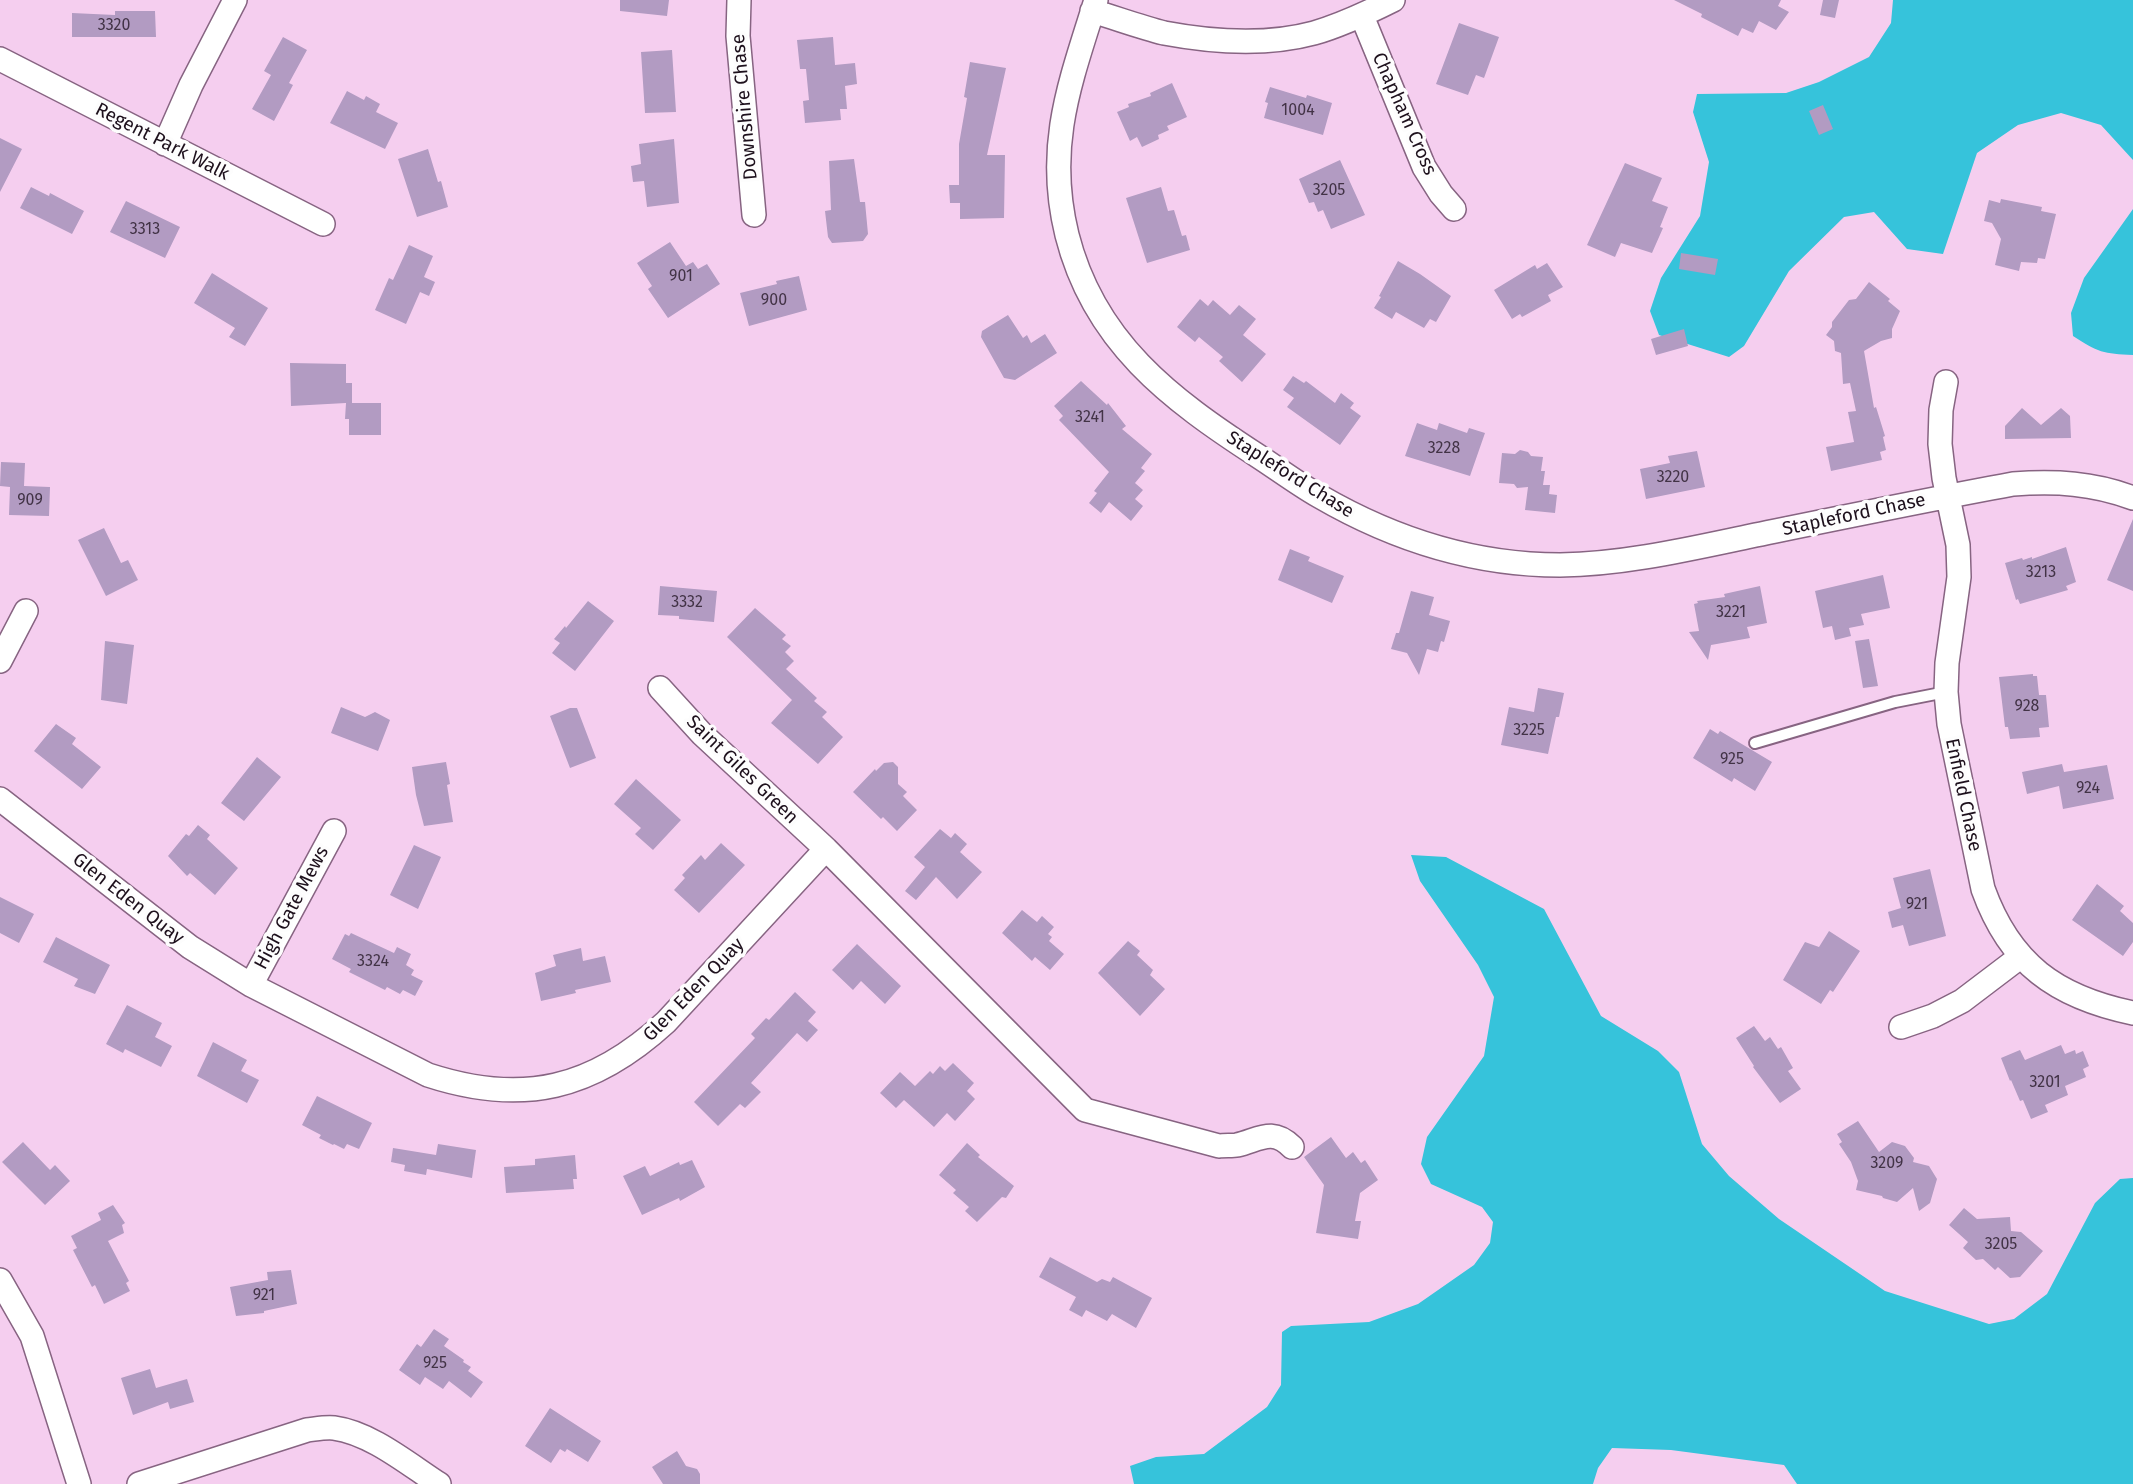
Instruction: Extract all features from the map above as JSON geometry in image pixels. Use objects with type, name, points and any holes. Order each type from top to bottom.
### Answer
[{"type":"street","points":[[165,144],[191,85],[235,0]]},
{"type":"street","name":"Downshire Chase","points":[[739,0],[738,36],[754,215]]},
{"type":"street","points":[[1094,5],[1162,32],[1204,39],[1245,41],[1312,33],[1362,16],[1393,0]]},
{"type":"street","name":"Stapleford Chase","points":[[1094,5],[1065,100],[1059,134],[1058,170],[1067,234],[1078,270],[1094,304],[1114,335],[1143,369],[1175,399],[1211,426],[1318,496],[1367,521],[1417,542],[1463,555],[1558,565],[1597,563],[1671,552],[2014,484],[2047,481],[2081,484],[2133,498]]},
{"type":"street","name":"Chapham Cross","points":[[1362,16],[1424,167],[1454,209]]},
{"type":"street","name":"Regent Park Walk","points":[[0,59],[323,224]]},
{"type":"street","name":"Enfield Chase","points":[[1946,383],[1941,410],[1940,444],[1947,496],[1958,544],[1959,577],[1947,663],[1946,692],[1949,724],[1983,889],[1992,915],[2006,939],[2020,957],[2041,975],[2062,989],[2093,1002],[2133,1013]]},
{"type":"street","points":[[0,661],[26,611]]},
{"type":"street","name":"Saint Giles Green","points":[[660,688],[702,734],[826,849]]},
{"type":"street","name":"Glen Eden Quay","points":[[0,799],[190,947],[251,985],[428,1075],[458,1085],[490,1090],[528,1090],[585,1077],[642,1044],[666,1022],[826,849]]},
{"type":"street","name":"High Gate Mews","points":[[251,985],[334,831]]},
{"type":"street","points":[[826,849],[1085,1110],[1219,1146],[1237,1145],[1268,1136],[1280,1139],[1292,1147]]},
{"type":"street","points":[[1901,1027],[1933,1016],[1962,1001],[2020,957]]},
{"type":"street","points":[[0,1280],[32,1336],[79,1484]]},
{"type":"street","points":[[139,1484],[307,1430],[332,1428],[367,1438],[439,1484]]},
{"type":"lane","points":[[1755,743],[1895,702],[1946,692]]},
{"type":"water","points":[[1893,0],[2133,0],[2133,160],[2101,125],[2061,113],[2018,125],[1977,153],[1943,254],[1907,249],[1874,212],[1844,217],[1789,271],[1744,346],[1729,357],[1659,335],[1650,311],[1661,278],[1700,216],[1709,162],[1693,112],[1697,94],[1786,93],[1819,82],[1869,57],[1891,23]]},
{"type":"water","points":[[2133,209],[2133,355],[2115,354],[2095,349],[2073,336],[2071,313],[2084,278]]},
{"type":"water","points":[[1411,855],[1446,857],[1544,909],[1601,1016],[1658,1051],[1679,1072],[1702,1144],[1729,1176],[1779,1219],[1885,1291],[1989,1324],[2014,1319],[2047,1294],[2095,1203],[2120,1179],[2133,1178],[2133,1484],[1797,1484],[1784,1465],[1671,1450],[1612,1448],[1598,1468],[1593,1484],[1134,1484],[1130,1466],[1156,1457],[1204,1454],[1267,1407],[1281,1385],[1282,1332],[1291,1326],[1369,1322],[1418,1304],[1474,1265],[1490,1243],[1493,1222],[1482,1207],[1431,1184],[1421,1164],[1427,1137],[1484,1056],[1494,997],[1478,965],[1420,881]]},
{"type":"building","points":[[620,0],[669,0],[667,16],[620,11]]},
{"type":"building","points":[[1674,0],[1781,0],[1778,6],[1789,12],[1776,30],[1759,21],[1753,33],[1742,28],[1738,36]]},
{"type":"building","points":[[1823,0],[1839,0],[1835,18],[1820,15]]},
{"type":"building","points":[[115,11],[155,11],[156,37],[72,37],[72,13],[115,15]]},
{"type":"building","points":[[1459,23],[1499,37],[1484,78],[1476,75],[1468,95],[1436,84]]},
{"type":"building","points":[[283,37],[307,50],[289,83],[293,85],[274,121],[252,109],[271,75],[264,71]]},
{"type":"building","points":[[833,37],[835,65],[855,63],[857,84],[845,86],[847,109],[840,109],[841,120],[805,123],[803,101],[809,100],[806,69],[800,69],[797,40]]},
{"type":"building","points":[[672,50],[676,112],[645,113],[641,52]]},
{"type":"building","points":[[970,62],[1006,68],[987,155],[1005,155],[1004,218],[960,219],[960,203],[950,203],[949,185],[959,185],[959,144]]},
{"type":"building","points":[[1172,83],[1187,117],[1167,126],[1169,130],[1158,135],[1159,139],[1142,147],[1137,137],[1130,141],[1117,112]]},
{"type":"building","points":[[1270,87],[1332,103],[1323,135],[1264,118]]},
{"type":"building","points":[[347,91],[364,100],[366,96],[380,104],[376,112],[398,123],[385,149],[330,123]]},
{"type":"building","points":[[1823,105],[1833,129],[1819,135],[1809,111]]},
{"type":"building","points":[[0,138],[22,149],[0,192]]},
{"type":"building","points":[[674,139],[679,203],[647,207],[644,181],[633,182],[631,166],[641,164],[639,144]]},
{"type":"building","points":[[428,149],[448,207],[417,217],[398,159]]},
{"type":"building","points":[[854,159],[860,202],[865,202],[868,234],[863,241],[832,243],[828,237],[825,211],[831,210],[829,161]]},
{"type":"building","points":[[1340,160],[1365,215],[1331,229],[1323,210],[1318,212],[1314,202],[1309,203],[1299,179]]},
{"type":"building","points":[[1625,163],[1662,178],[1652,201],[1668,207],[1660,227],[1663,228],[1652,253],[1621,243],[1615,257],[1587,245]]},
{"type":"building","points":[[31,187],[49,196],[50,193],[84,211],[72,234],[20,208]]},
{"type":"building","points":[[1161,187],[1168,211],[1174,210],[1182,236],[1186,235],[1190,250],[1147,263],[1126,198]]},
{"type":"building","points":[[2001,199],[2042,207],[2041,211],[2056,214],[2045,259],[2038,258],[2037,263],[2021,262],[2019,271],[1995,265],[2001,239],[1992,223],[1984,221],[1989,200],[2000,203]]},
{"type":"building","points":[[126,201],[180,227],[165,258],[110,232]]},
{"type":"building","points":[[670,242],[686,266],[693,262],[698,269],[707,264],[720,284],[668,318],[648,289],[652,286],[637,263]]},
{"type":"building","points":[[409,245],[433,256],[424,277],[435,282],[429,296],[420,292],[406,324],[375,310],[389,278],[393,280]]},
{"type":"building","points":[[1681,253],[1718,259],[1715,275],[1679,269]]},
{"type":"building","points":[[1398,261],[1451,296],[1436,322],[1430,319],[1424,328],[1396,312],[1392,319],[1374,308]]},
{"type":"building","points":[[1547,263],[1563,287],[1548,295],[1551,301],[1522,317],[1520,314],[1512,319],[1494,290],[1535,265],[1537,269]]},
{"type":"building","points":[[212,273],[268,308],[245,346],[229,337],[235,328],[194,303]]},
{"type":"building","points":[[799,276],[807,310],[749,326],[740,293]]},
{"type":"building","points":[[1869,282],[1900,311],[1892,329],[1892,338],[1864,351],[1874,408],[1876,407],[1885,436],[1886,450],[1880,452],[1882,460],[1831,471],[1826,447],[1854,442],[1848,412],[1856,411],[1850,383],[1843,384],[1841,353],[1835,351],[1834,341],[1826,335],[1832,322],[1849,300],[1856,299]]},
{"type":"building","points":[[1200,299],[1208,306],[1213,300],[1230,315],[1239,305],[1256,319],[1243,335],[1266,354],[1242,382],[1219,361],[1223,357],[1199,337],[1195,342],[1177,327]]},
{"type":"building","points":[[1008,315],[1023,338],[1027,335],[1031,343],[1045,334],[1057,353],[1015,380],[1004,378],[981,337],[982,331]]},
{"type":"building","points":[[1684,329],[1688,346],[1656,355],[1651,339]]},
{"type":"building","points":[[290,363],[346,364],[346,383],[352,383],[352,403],[381,403],[381,435],[349,435],[349,419],[345,419],[346,403],[291,406]]},
{"type":"building","points":[[1293,376],[1304,383],[1306,381],[1335,403],[1341,393],[1354,403],[1350,408],[1361,416],[1340,445],[1287,407],[1294,398],[1283,390]]},
{"type":"building","points":[[1081,381],[1107,405],[1108,403],[1126,426],[1122,429],[1152,454],[1141,468],[1145,471],[1135,483],[1143,490],[1135,499],[1143,506],[1131,521],[1109,502],[1101,513],[1089,503],[1097,493],[1094,491],[1109,472],[1059,420],[1063,416],[1054,406]]},
{"type":"building","points":[[2022,408],[2041,425],[2061,408],[2070,416],[2071,438],[2005,439],[2005,426]]},
{"type":"building","points":[[1417,423],[1437,430],[1439,423],[1467,433],[1469,428],[1485,433],[1470,476],[1405,456]]},
{"type":"building","points":[[1520,450],[1531,456],[1543,457],[1543,485],[1550,485],[1549,494],[1557,495],[1555,513],[1525,510],[1528,487],[1517,488],[1514,484],[1499,483],[1502,453],[1515,454]]},
{"type":"building","points":[[1697,451],[1705,487],[1646,499],[1640,469],[1670,463],[1668,456]]},
{"type":"building","points":[[1,462],[25,463],[24,486],[50,487],[49,516],[9,515],[10,487],[0,486]]},
{"type":"building","points":[[2133,519],[2133,591],[2107,580]]},
{"type":"building","points":[[104,528],[121,563],[128,560],[138,580],[106,596],[78,540]]},
{"type":"building","points":[[2066,547],[2076,582],[2066,586],[2068,590],[2020,604],[2018,599],[2016,600],[2005,563],[2022,558],[2032,559]]},
{"type":"building","points":[[1290,549],[1310,557],[1308,561],[1344,576],[1332,603],[1278,580]]},
{"type":"building","points":[[1883,575],[1890,608],[1861,614],[1864,625],[1849,628],[1851,636],[1835,640],[1832,626],[1823,628],[1815,591]]},
{"type":"building","points":[[660,586],[717,591],[714,622],[658,615]]},
{"type":"building","points":[[1760,586],[1767,623],[1747,627],[1750,638],[1711,645],[1708,660],[1689,632],[1699,631],[1694,604],[1698,603],[1697,601],[1725,597],[1724,594]]},
{"type":"building","points":[[1411,591],[1434,597],[1429,615],[1450,621],[1438,652],[1427,649],[1419,675],[1407,653],[1391,649],[1396,633],[1399,633]]},
{"type":"building","points":[[588,601],[614,621],[575,671],[552,653],[560,643],[554,639]]},
{"type":"building","points":[[755,608],[786,635],[782,639],[791,646],[785,652],[794,661],[786,669],[817,698],[814,701],[827,712],[822,717],[843,737],[818,764],[771,723],[792,700],[727,637]]},
{"type":"building","points":[[1869,639],[1878,686],[1863,688],[1855,641]]},
{"type":"building","points":[[105,641],[134,645],[127,704],[101,700]]},
{"type":"building","points":[[2033,674],[2037,676],[2039,695],[2046,695],[2049,727],[2039,728],[2040,737],[2010,739],[2008,727],[2005,727],[1999,677]]},
{"type":"building","points":[[1538,688],[1564,693],[1548,754],[1501,745],[1509,707],[1534,712]]},
{"type":"building","points":[[341,707],[365,717],[375,712],[390,720],[378,751],[331,733]]},
{"type":"building","points":[[577,708],[596,758],[570,768],[550,716]]},
{"type":"building","points":[[56,724],[76,738],[72,744],[101,767],[82,789],[34,751]]},
{"type":"building","points":[[1710,729],[1718,734],[1720,731],[1772,762],[1755,791],[1734,778],[1732,782],[1693,758]]},
{"type":"building","points":[[257,757],[281,777],[244,821],[221,803]]},
{"type":"building","points":[[446,762],[453,822],[424,826],[412,767]]},
{"type":"building","points":[[893,762],[898,767],[898,784],[907,792],[903,796],[917,810],[897,831],[853,792],[875,769],[876,771],[884,763]]},
{"type":"building","points":[[2062,764],[2064,772],[2107,765],[2114,799],[2063,809],[2059,786],[2027,794],[2022,772]]},
{"type":"building","points":[[636,779],[681,820],[653,850],[635,834],[641,828],[614,804]]},
{"type":"building","points":[[198,825],[210,835],[207,839],[238,868],[215,895],[190,873],[187,876],[168,856],[186,834],[189,836]]},
{"type":"building","points":[[940,829],[951,838],[955,833],[967,844],[960,852],[982,872],[957,899],[936,877],[916,900],[905,891],[925,867],[914,857]]},
{"type":"building","points":[[721,843],[745,865],[699,913],[674,890],[685,878],[682,875],[701,855],[705,860]]},
{"type":"building","points":[[414,845],[441,857],[418,909],[390,895]]},
{"type":"building","points":[[1930,869],[1946,936],[1909,946],[1903,925],[1892,928],[1888,912],[1901,908],[1893,878]]},
{"type":"building","points":[[2097,884],[2124,906],[2120,911],[2133,923],[2133,942],[2123,956],[2072,920]]},
{"type":"building","points":[[0,897],[34,914],[19,943],[0,933]]},
{"type":"building","points":[[1022,910],[1037,922],[1042,916],[1054,927],[1048,934],[1052,937],[1049,941],[1064,954],[1050,970],[1035,957],[1032,961],[1002,933]]},
{"type":"building","points":[[1829,931],[1860,951],[1833,992],[1830,990],[1821,1004],[1783,980],[1805,942],[1819,947]]},
{"type":"building","points":[[351,933],[394,953],[397,947],[411,954],[406,965],[414,970],[411,975],[423,981],[415,996],[403,990],[400,994],[387,987],[385,990],[349,972],[351,969],[332,959],[345,934],[349,936]]},
{"type":"building","points":[[56,937],[110,965],[95,994],[74,986],[78,979],[43,962]]},
{"type":"building","points":[[1128,941],[1140,951],[1137,955],[1153,970],[1150,975],[1165,989],[1140,1016],[1098,973]]},
{"type":"building","points":[[857,944],[901,986],[885,1004],[861,981],[853,990],[832,970]]},
{"type":"building","points":[[581,948],[583,961],[605,956],[611,982],[541,1001],[535,973],[556,966],[553,955]]},
{"type":"building","points":[[795,992],[816,1012],[808,1021],[818,1030],[807,1042],[797,1033],[751,1083],[761,1092],[745,1108],[740,1104],[718,1126],[694,1102],[755,1038],[751,1034],[766,1018],[769,1020]]},
{"type":"building","points":[[127,1005],[162,1023],[155,1037],[172,1046],[161,1067],[125,1049],[123,1053],[106,1044]]},
{"type":"building","points":[[1754,1026],[1765,1041],[1770,1037],[1778,1049],[1781,1047],[1793,1068],[1788,1071],[1801,1089],[1780,1103],[1753,1067],[1736,1038]]},
{"type":"building","points":[[213,1042],[247,1060],[241,1071],[259,1080],[247,1103],[197,1076]]},
{"type":"building","points":[[2061,1045],[2065,1054],[2075,1050],[2076,1054],[2083,1051],[2089,1066],[2083,1069],[2086,1077],[2065,1086],[2068,1095],[2045,1105],[2048,1112],[2031,1119],[2001,1058],[2020,1050],[2025,1060]]},
{"type":"building","points":[[953,1063],[974,1083],[967,1091],[975,1099],[955,1121],[947,1113],[934,1127],[904,1100],[896,1108],[880,1093],[900,1072],[915,1086],[930,1071],[933,1074],[940,1066],[945,1071]]},
{"type":"building","points":[[317,1096],[372,1123],[359,1149],[347,1144],[344,1149],[333,1145],[302,1125]]},
{"type":"building","points":[[1858,1121],[1879,1152],[1892,1142],[1905,1146],[1914,1158],[1913,1162],[1929,1166],[1937,1179],[1930,1203],[1919,1211],[1913,1188],[1897,1202],[1856,1190],[1858,1181],[1851,1162],[1839,1144],[1842,1142],[1837,1134]]},
{"type":"building","points":[[1331,1137],[1346,1158],[1353,1152],[1361,1163],[1365,1160],[1378,1180],[1360,1193],[1355,1221],[1361,1221],[1358,1239],[1316,1233],[1324,1185],[1304,1157]]},
{"type":"building","points":[[23,1142],[50,1170],[55,1165],[70,1181],[45,1205],[2,1162]]},
{"type":"building","points":[[967,1143],[980,1155],[978,1157],[1014,1186],[1006,1198],[1002,1197],[977,1222],[965,1211],[969,1207],[953,1193],[956,1190],[939,1175]]},
{"type":"building","points":[[438,1144],[476,1150],[472,1178],[427,1169],[426,1175],[404,1171],[405,1165],[391,1162],[393,1148],[436,1155]]},
{"type":"building","points":[[575,1155],[577,1179],[573,1179],[574,1189],[506,1193],[504,1167],[535,1165],[535,1159]]},
{"type":"building","points":[[692,1160],[705,1187],[680,1201],[679,1198],[642,1215],[623,1176],[645,1166],[650,1176],[679,1162],[680,1165]]},
{"type":"building","points":[[113,1205],[125,1223],[122,1225],[124,1233],[108,1241],[129,1281],[126,1283],[130,1291],[104,1304],[73,1250],[77,1248],[71,1236],[101,1220],[98,1213]]},
{"type":"building","points":[[1964,1208],[1977,1219],[2010,1217],[2011,1231],[2021,1232],[2043,1251],[2020,1277],[2010,1278],[1983,1259],[1976,1260],[1963,1248],[1968,1242],[1949,1225]]},
{"type":"building","points":[[1050,1257],[1097,1282],[1102,1279],[1110,1282],[1113,1277],[1152,1298],[1136,1328],[1112,1314],[1107,1321],[1086,1310],[1082,1317],[1069,1310],[1076,1297],[1039,1277]]},
{"type":"building","points":[[291,1270],[297,1304],[264,1313],[236,1316],[230,1287],[268,1280],[267,1272]]},
{"type":"building","points":[[434,1329],[449,1339],[444,1346],[464,1360],[463,1362],[471,1367],[468,1371],[483,1382],[471,1398],[449,1381],[443,1389],[425,1377],[420,1385],[399,1370],[417,1344],[421,1347]]},
{"type":"building","points":[[150,1369],[156,1388],[187,1379],[194,1402],[170,1409],[168,1402],[133,1415],[121,1378]]},
{"type":"building","points":[[550,1408],[601,1441],[588,1462],[567,1449],[565,1452],[560,1449],[551,1463],[525,1446]]},
{"type":"building","points":[[677,1451],[686,1466],[697,1469],[700,1484],[663,1484],[652,1467]]}]
